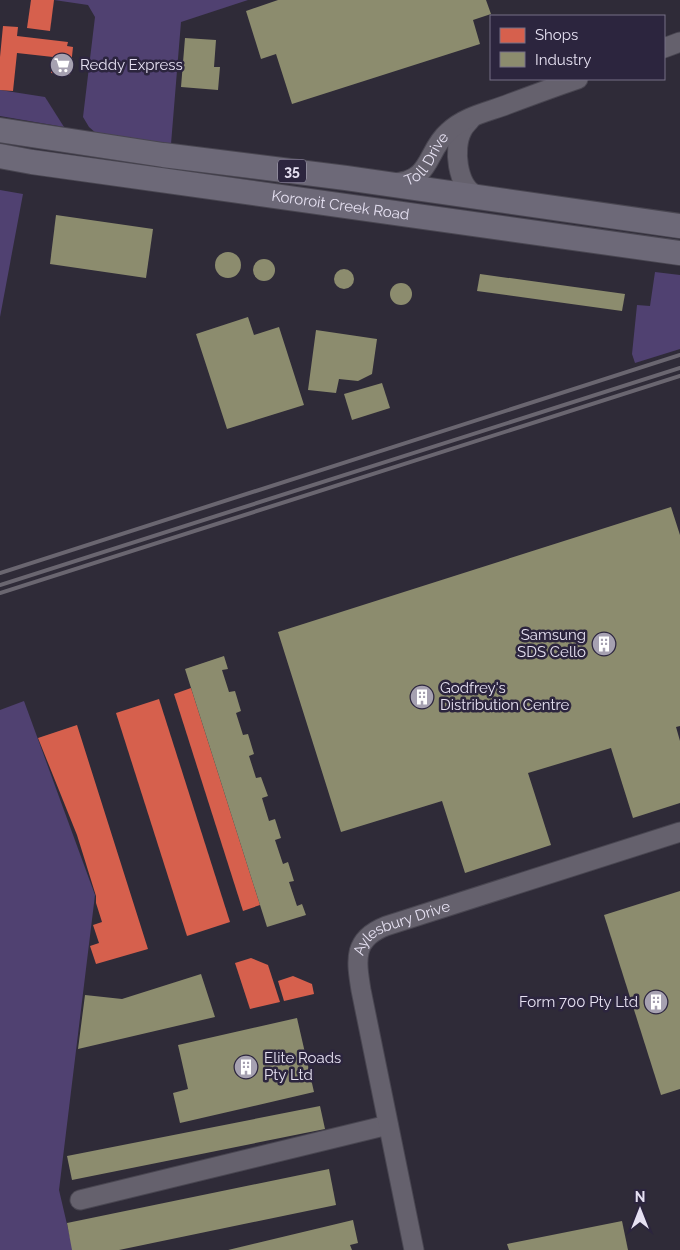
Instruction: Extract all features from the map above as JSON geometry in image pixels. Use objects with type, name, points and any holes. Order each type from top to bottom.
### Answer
[{"type":"main road","name":"Kororoit Creek Road","points":[[0,130],[163,155],[490,198],[680,226]]},
{"type":"main road","name":"Kororoit Creek Road","points":[[0,156],[218,189],[680,253]]},
{"type":"street","points":[[665,48],[680,42]]},
{"type":"street","name":"Toll Drive","points":[[372,182],[401,183],[414,177],[428,163],[438,142],[456,125],[474,116],[575,80]]},
{"type":"street","name":"Toll Drive","points":[[474,116],[461,132],[456,152],[457,164],[461,176],[475,195],[490,198]]},
{"type":"street","name":"Aylesbury Drive","points":[[414,1250],[358,972],[358,954],[367,936],[375,930],[386,926],[680,832]]},
{"type":"street","points":[[80,1200],[388,1125]]},
{"type":"shaded area","points":[[54,0],[248,0],[181,22],[171,144],[97,134],[89,127],[83,117],[95,17],[88,5]]},
{"type":"shaded area","points":[[0,90],[45,97],[64,127],[0,116]]},
{"type":"shaded area","points":[[0,190],[23,194],[0,317]]},
{"type":"shaded area","points":[[655,272],[680,275],[680,349],[635,363],[632,354],[637,305],[650,306]]},
{"type":"shaded area","points":[[24,701],[95,895],[59,1190],[73,1250],[0,1250],[0,710]]},
{"type":"building: Shops","points":[[31,0],[54,0],[50,31],[27,28]]},
{"type":"building: Shops","points":[[3,26],[18,27],[17,36],[68,42],[67,46],[73,47],[70,75],[51,73],[53,57],[17,53],[13,91],[0,90],[0,57]]},
{"type":"building: Shops","points":[[191,688],[260,905],[243,911],[174,694]]},
{"type":"building: Shops","points":[[159,699],[230,922],[187,936],[116,713]]},
{"type":"building: Shops","points":[[77,725],[148,949],[96,964],[90,946],[99,943],[93,925],[102,922],[96,903],[96,896],[77,835],[38,738]]},
{"type":"building: Shops","points":[[251,958],[268,965],[280,1002],[250,1009],[235,963]]},
{"type":"building: Shops","points":[[293,976],[312,984],[314,994],[284,1001],[278,981]]},
{"type":"building: Industry","points":[[278,0],[486,0],[491,14],[473,20],[480,44],[292,104],[276,54],[261,59],[246,11]]},
{"type":"building: Industry","points":[[185,38],[216,40],[214,67],[220,67],[218,90],[181,87]]},
{"type":"building: Industry","points":[[56,215],[153,229],[146,278],[50,264]]},
{"type":"building: Industry","points":[[228,252],[237,256],[241,265],[237,274],[228,278],[219,274],[215,265],[219,256]]},
{"type":"building: Industry","points":[[264,259],[272,262],[275,270],[272,278],[264,281],[256,278],[253,270],[256,262]]},
{"type":"building: Industry","points":[[344,269],[351,272],[354,279],[351,286],[344,289],[337,286],[334,279],[337,272]]},
{"type":"building: Industry","points":[[480,274],[625,294],[622,311],[477,291]]},
{"type":"building: Industry","points":[[401,283],[409,286],[412,294],[409,302],[401,305],[393,302],[390,294],[393,286]]},
{"type":"building: Industry","points":[[248,317],[254,335],[279,327],[304,405],[227,429],[196,334]]},
{"type":"building: Industry","points":[[316,330],[377,339],[372,374],[358,381],[339,379],[336,393],[308,390]]},
{"type":"building: Industry","points":[[382,383],[390,408],[352,420],[344,394]]},
{"type":"building: Industry","points":[[671,507],[680,535],[680,726],[676,727],[680,741],[680,803],[633,818],[611,748],[528,773],[551,845],[465,873],[442,801],[341,832],[278,632]]},
{"type":"building: Industry","points":[[224,656],[228,669],[222,670],[229,692],[235,691],[241,711],[236,713],[243,735],[248,734],[254,754],[249,756],[256,778],[261,777],[268,796],[262,798],[269,821],[275,819],[281,838],[275,840],[283,864],[288,862],[294,881],[289,882],[297,906],[302,904],[306,915],[267,927],[185,669]]},
{"type":"building: Industry","name":"Form 700 Pty Ltd","points":[[680,891],[680,1089],[661,1095],[604,915]]},
{"type":"building: Industry","points":[[201,974],[215,1017],[78,1049],[85,995],[122,999]]},
{"type":"building: Industry","name":"Elite Roads Pty Ltd","points":[[297,1018],[314,1092],[180,1123],[173,1093],[188,1089],[178,1045]]},
{"type":"building: Industry","points":[[320,1106],[325,1129],[72,1180],[67,1156]]},
{"type":"building: Industry","points":[[329,1169],[336,1205],[119,1250],[72,1250],[67,1223]]},
{"type":"building: Industry","points":[[353,1220],[358,1243],[350,1245],[352,1250],[228,1250]]},
{"type":"building: Industry","points":[[622,1221],[628,1250],[509,1250],[507,1244]]},
{"type":"railway","points":[[0,573],[680,355]]},
{"type":"railway","points":[[0,585],[680,368]]},
{"type":"railway","points":[[0,593],[680,376]]},
{"type":"place","name":"Reddy Express","points":[[62,65]]},
{"type":"place","name":"Samsung SDS Cello","points":[[604,644]]},
{"type":"place","name":"Godfrey's Distribution Centre","points":[[422,697]]},
{"type":"place","name":"Form 700 Pty Ltd","points":[[656,1002]]},
{"type":"place","name":"Elite Roads Pty Ltd","points":[[246,1067]]}]
